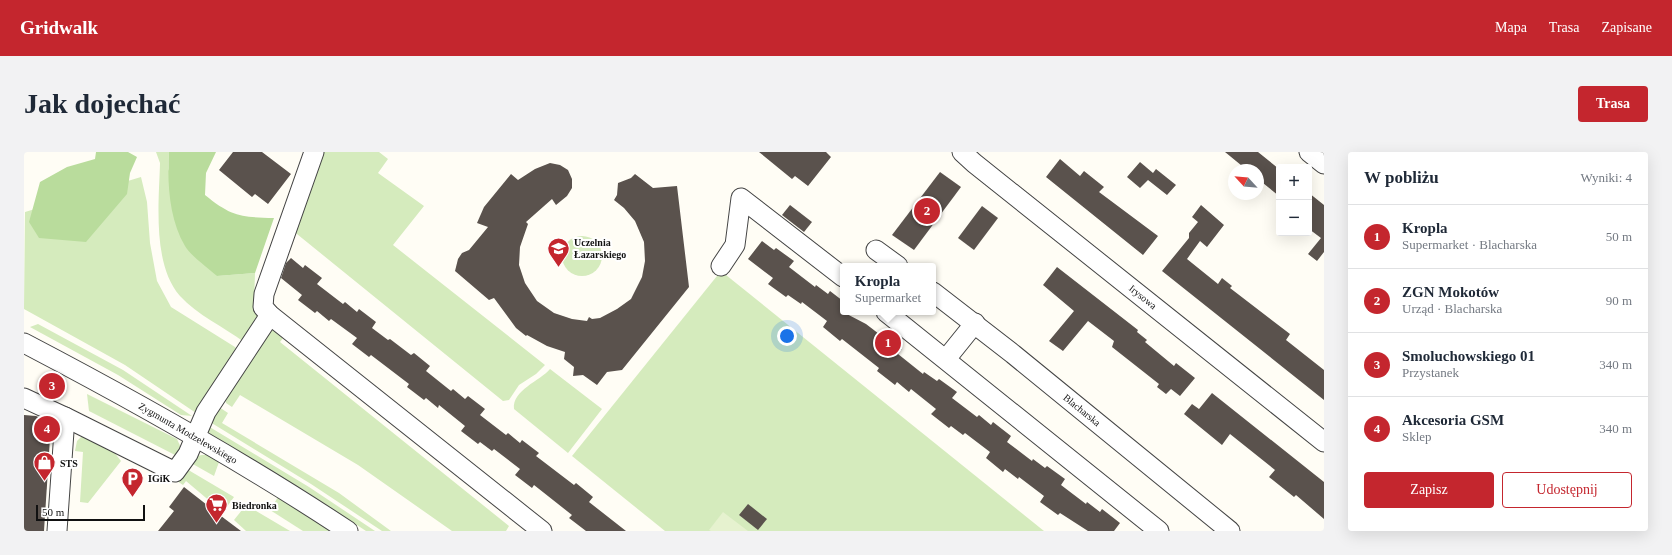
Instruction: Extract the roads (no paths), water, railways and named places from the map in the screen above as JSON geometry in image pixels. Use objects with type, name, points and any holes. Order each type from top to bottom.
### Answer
[{"type":"street","points":[[314,152],[264,294],[263,307],[542,531]]},
{"type":"street","name":"Irysowa","points":[[962,152],[1324,442]]},
{"type":"street","points":[[1309,152],[1324,164]]},
{"type":"street","points":[[721,266],[736,245],[741,198],[840,275]]},
{"type":"street","points":[[876,250],[894,263]]},
{"type":"street","name":"Blacharska","points":[[936,294],[975,323],[1230,531]]},
{"type":"street","points":[[24,398],[175,472],[188,454],[206,412],[270,314]]},
{"type":"street","points":[[890,315],[1159,531]]},
{"type":"street","points":[[946,359],[975,323]]},
{"type":"street","name":"Zygmunta Modzelewskiego","points":[[24,343],[112,389],[196,437],[348,531]]},
{"type":"street","points":[[57,531],[65,418]]},
{"type":"place","name":"ZGN Mokotów","points":[[927,211]]},
{"type":"place","name":"Uczelnia Łazarskiego","points":[[558,268]]},
{"type":"place","name":"Kropla","points":[[888,343]]},
{"type":"place","name":"Smoluchowskiego 01","points":[[52,386]]},
{"type":"place","name":"Akcesoria GSM","points":[[47,429]]},
{"type":"place","name":"STS","points":[[44,482]]},
{"type":"place","name":"IGiK","points":[[132,498]]},
{"type":"place","name":"Biedronka","points":[[216,524]]}]
